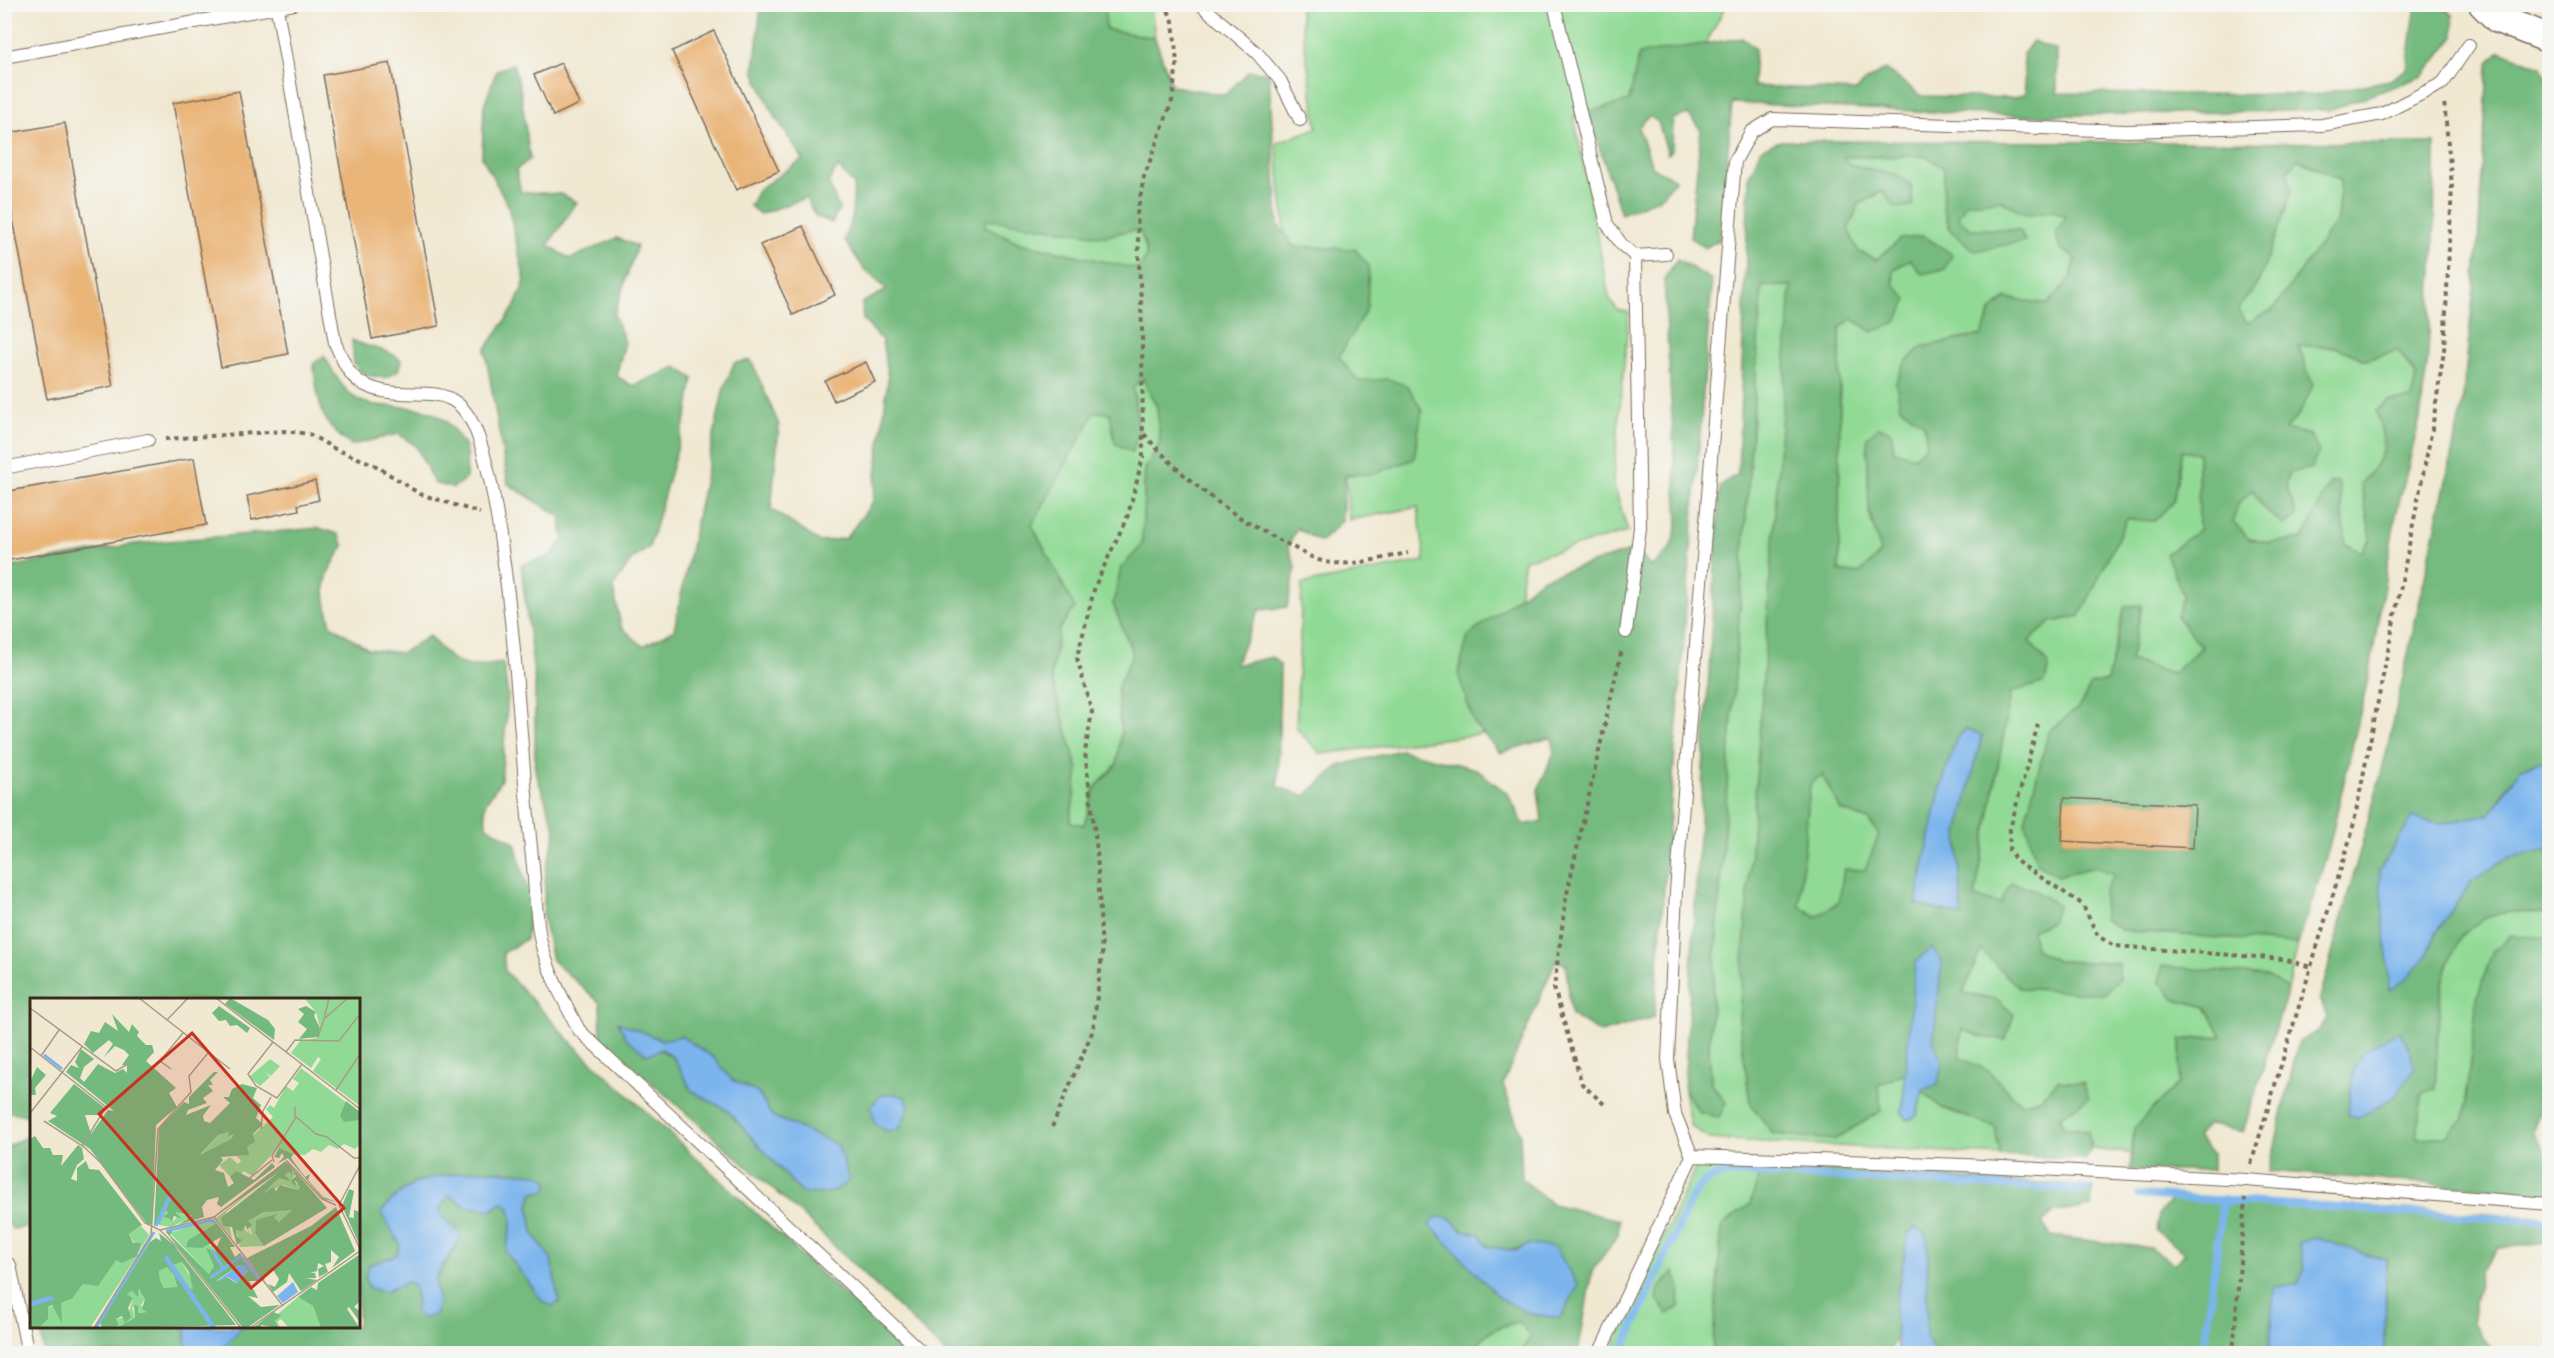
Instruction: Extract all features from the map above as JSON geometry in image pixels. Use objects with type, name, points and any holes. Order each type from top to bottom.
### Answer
[{"type":"street","points":[[2483,4],[2498,19],[2550,39]]},
{"type":"lane","points":[[4,57],[294,4]]},
{"type":"lane","points":[[1200,4],[1257,53],[1280,80],[1300,120]]},
{"type":"lane","points":[[1554,4],[1607,224],[1622,245],[1635,256],[1666,254]]},
{"type":"lane","points":[[277,8],[335,343],[348,370],[363,383],[388,391],[431,393],[452,398],[468,412],[480,439],[498,519],[513,619],[523,777],[540,939],[555,984],[579,1030],[924,1353]]},
{"type":"lane","points":[[1599,1353],[1692,1156],[1675,1114],[1668,1059],[1676,891],[1735,161],[1752,132],[1772,119],[2127,131],[2322,125],[2382,114],[2443,83],[2469,45]]},
{"type":"lane","points":[[1626,633],[1640,528],[1635,256]]},
{"type":"lane","points":[[4,468],[148,440]]},
{"type":"lane","points":[[1692,1156],[1964,1165],[2246,1180],[2550,1204]]},
{"type":"lane","points":[[4,1261],[10,1265],[28,1353]]},
{"type":"path","points":[[1052,1127],[1093,1030],[1102,954],[1097,851],[1085,752],[1092,712],[1077,658],[1095,586],[1128,515],[1143,457],[1137,214],[1144,177],[1172,101],[1178,63],[1173,21],[1165,4]]},
{"type":"path","points":[[2233,1353],[2246,1180],[2352,832],[2429,440],[2444,351],[2452,186],[2443,83]]},
{"type":"path","points":[[148,440],[285,431],[309,434],[335,449],[373,464],[420,494],[498,519]]},
{"type":"path","points":[[1144,434],[1173,467],[1218,504],[1264,532],[1322,561],[1360,562],[1408,553]]},
{"type":"path","points":[[1604,1104],[1582,1084],[1554,988],[1566,898],[1626,633]]},
{"type":"path","points":[[2038,724],[2010,829],[2009,850],[2016,861],[2082,904],[2098,936],[2114,946],[2283,959],[2311,967]]},
{"type":"green space","points":[[761,5],[1104,5],[1106,29],[1155,38],[1172,86],[1225,95],[1249,71],[1269,73],[1278,224],[1293,246],[1355,249],[1369,266],[1367,308],[1339,357],[1358,381],[1388,379],[1408,386],[1422,410],[1414,459],[1374,474],[1345,475],[1342,521],[1321,542],[1297,528],[1288,546],[1296,567],[1287,607],[1259,610],[1235,665],[1272,657],[1280,665],[1278,787],[1305,796],[1339,766],[1400,750],[1476,769],[1508,794],[1524,825],[1542,821],[1538,790],[1554,752],[1552,737],[1500,753],[1474,723],[1458,674],[1468,636],[1543,578],[1637,549],[1650,567],[1670,550],[1678,524],[1664,279],[1677,259],[1712,280],[1654,1017],[1601,1033],[1571,1015],[1566,965],[1556,960],[1503,1084],[1520,1133],[1522,1179],[1552,1204],[1619,1220],[1618,1235],[1592,1271],[1578,1353],[1520,1353],[1531,1336],[1519,1322],[1505,1325],[1485,1335],[1474,1353],[946,1353],[801,1214],[601,1038],[600,1003],[552,960],[543,917],[546,869],[556,831],[535,770],[535,684],[521,565],[550,556],[564,540],[560,516],[508,484],[485,350],[514,308],[525,281],[508,205],[482,157],[484,105],[497,70],[513,64],[520,88],[530,159],[516,170],[521,192],[561,194],[577,202],[548,245],[570,259],[617,238],[637,246],[614,315],[625,342],[616,376],[633,386],[676,367],[693,378],[688,410],[649,548],[632,559],[613,587],[621,627],[643,646],[674,630],[723,391],[734,363],[751,360],[779,425],[771,509],[820,542],[846,538],[873,502],[888,379],[882,340],[863,320],[862,303],[887,290],[865,270],[844,240],[852,218],[854,185],[838,167],[828,182],[839,209],[832,223],[815,216],[806,198],[760,214],[750,206],[759,189],[803,159],[772,112],[754,71]],"holes":[[[987,219],[1101,236],[1140,231],[1146,247],[1146,256],[1145,261],[1137,269],[1020,243],[985,227]],[[1143,379],[1157,407],[1160,442],[1145,469],[1142,545],[1121,568],[1113,604],[1133,654],[1117,688],[1121,731],[1117,764],[1095,788],[1084,825],[1070,822],[1078,770],[1051,676],[1059,629],[1075,608],[1032,525],[1095,412],[1110,413],[1115,443],[1132,452],[1139,432],[1133,387]],[[618,1023],[662,1040],[681,1036],[713,1057],[732,1080],[758,1093],[772,1116],[838,1145],[801,1192],[727,1110],[692,1091],[674,1058]],[[1450,1218],[1476,1240],[1486,1245],[1507,1250],[1528,1245],[1501,1299]]]},
{"type":"green space","points":[[1104,5],[1151,5],[1155,38],[1105,29]]},
{"type":"green space","points":[[1299,5],[1726,5],[1679,95],[1574,116],[1609,297],[1617,310],[1629,312],[1613,481],[1628,532],[1524,560],[1516,622],[1537,727],[1321,754],[1296,728],[1302,584],[1425,561],[1418,507],[1349,520],[1335,347],[1293,312],[1276,143],[1317,128]]},
{"type":"green space","points":[[2416,5],[2440,5],[2453,15],[2454,37],[2423,76],[2329,110],[2026,116],[1732,103],[1720,239],[1705,248],[1690,237],[1701,130],[1688,114],[1673,119],[1672,150],[1668,154],[1658,122],[1649,116],[1638,127],[1653,168],[1676,179],[1660,198],[1621,214],[1588,112],[1629,101],[1639,54],[1742,38],[1755,48],[1753,86],[1856,91],[1866,81],[1885,69],[1922,96],[2014,98],[2025,94],[2023,54],[2033,41],[2057,51],[2057,93],[2313,95],[2390,80],[2407,69]]},
{"type":"green space","points":[[2500,51],[2541,67],[2549,87],[2549,764],[2539,762],[2530,764],[2521,770],[2507,786],[2490,814],[2439,824],[2412,817],[2388,947],[2390,990],[2427,956],[2436,933],[2471,882],[2507,858],[2549,849],[2549,914],[2510,912],[2481,921],[2461,938],[2449,962],[2442,990],[2438,1022],[2435,1088],[2421,1094],[2417,1138],[2444,1137],[2464,1119],[2477,998],[2492,952],[2511,935],[2549,938],[2549,1052],[2546,1061],[2543,1104],[2532,1132],[2549,1159],[2549,1193],[2269,1171],[2299,1040],[2320,1031],[2327,1017],[2320,998],[2386,755],[2462,407],[2478,246],[2488,63]]},
{"type":"green space","points":[[1780,141],[2435,143],[2434,251],[2427,367],[2420,418],[2395,519],[2370,670],[2328,851],[2298,944],[2121,930],[2104,919],[2103,894],[2114,874],[2094,867],[2057,876],[2036,862],[2025,821],[2049,731],[2079,707],[2091,685],[2107,681],[2125,606],[2142,605],[2130,661],[2173,673],[2202,647],[2177,617],[2183,595],[2166,554],[2199,530],[2198,453],[2182,450],[2173,503],[2154,521],[2127,519],[2080,616],[2051,622],[2029,641],[2049,665],[2045,682],[2011,692],[1975,897],[2000,904],[2011,883],[2033,889],[2058,905],[2051,922],[2032,930],[2035,949],[2056,961],[2119,963],[2119,979],[2104,994],[2019,988],[1981,950],[1963,993],[1997,999],[2014,1015],[2005,1040],[1981,1037],[1962,1029],[1959,1057],[1989,1071],[2021,1104],[2040,1099],[2058,1081],[2083,1083],[2089,1098],[2060,1117],[2062,1126],[2088,1131],[2091,1149],[2086,1159],[2000,1155],[1995,1127],[1942,1108],[1902,1074],[1879,1085],[1881,1111],[1834,1140],[1773,1134],[1750,1103],[1739,1019],[1791,286],[1762,286],[1709,1047],[1711,1083],[1726,1103],[1719,1117],[1700,1113],[1684,1090],[1720,486],[1738,474],[1749,176],[1762,148]],"holes":[[[1926,156],[1944,168],[1943,207],[1950,230],[1975,251],[2025,241],[2020,230],[1970,229],[1958,217],[1966,203],[2001,200],[2027,215],[2053,210],[2066,217],[2055,233],[2060,248],[2076,259],[2070,279],[2048,304],[2006,298],[1991,311],[1982,335],[1921,347],[1904,364],[1896,382],[1900,407],[1924,424],[1927,444],[1914,457],[1894,451],[1891,431],[1879,427],[1867,437],[1869,511],[1881,553],[1859,574],[1839,571],[1840,328],[1852,319],[1872,332],[1895,323],[1908,300],[1894,284],[1893,270],[1910,259],[1922,274],[1945,269],[1952,254],[1924,236],[1901,239],[1876,260],[1858,251],[1848,229],[1859,204],[1883,191],[1895,208],[1913,206],[1911,185],[1897,175],[1848,164],[1843,157]],[[2298,159],[2341,180],[2337,220],[2274,309],[2247,323],[2238,309],[2259,281],[2292,191],[2287,172]],[[2298,346],[2336,347],[2366,360],[2398,350],[2416,375],[2412,399],[2388,401],[2376,411],[2383,442],[2380,458],[2361,483],[2371,539],[2361,552],[2346,544],[2339,482],[2330,482],[2303,539],[2270,543],[2249,539],[2233,521],[2238,504],[2253,490],[2262,507],[2284,525],[2297,517],[2286,485],[2289,473],[2311,468],[2319,452],[2310,435],[2285,429],[2300,413],[2313,385]],[[1982,736],[1958,833],[1962,916],[1916,904],[1939,794],[1956,740]],[[1822,775],[1841,810],[1868,820],[1879,834],[1865,870],[1844,869],[1839,902],[1816,917],[1799,905],[1810,784]],[[2064,799],[2195,805],[2193,848],[2062,841]]]},
{"type":"green space","points":[[1926,156],[1944,168],[1943,207],[1950,230],[2020,230],[1970,229],[1957,217],[1966,203],[2001,200],[2027,215],[2053,210],[2066,217],[2060,248],[2076,258],[2070,279],[2048,304],[2006,298],[1991,311],[1982,335],[1921,347],[1927,444],[1915,458],[1894,451],[1869,511],[1881,553],[1859,574],[1839,571],[1840,328],[1894,284],[1893,271],[1910,258],[1901,239],[1876,260],[1858,251],[1848,229],[1859,204],[1883,191],[1897,175],[1848,164],[1842,157]]},
{"type":"green space","points":[[2297,159],[2341,180],[2337,220],[2274,309],[2247,324],[2238,309],[2259,281],[2292,191],[2286,172]]},
{"type":"green space","points":[[987,219],[1101,236],[1140,231],[1146,247],[1146,256],[1142,265],[1137,269],[1020,243],[985,226]]},
{"type":"green space","points":[[1762,286],[1792,286],[1739,1019],[1750,1103],[1879,1085],[1902,1073],[1942,1108],[1995,1127],[2000,1155],[1709,1139],[1690,1125],[1684,1090],[1700,1113],[1726,1103],[1711,1083],[1709,1047]]},
{"type":"green space","points":[[352,340],[396,356],[401,360],[398,371],[385,378],[365,375],[354,364]]},
{"type":"green space","points":[[2298,345],[2336,347],[2366,360],[2398,350],[2416,375],[2412,400],[2388,401],[2376,411],[2383,442],[2380,458],[2361,483],[2371,539],[2360,553],[2315,518],[2303,539],[2270,543],[2249,539],[2232,521],[2238,504],[2253,490],[2262,507],[2297,517],[2286,485],[2289,473],[2311,468],[2285,429],[2300,413],[2305,361]]},
{"type":"green space","points":[[324,356],[341,384],[354,397],[377,405],[430,411],[442,418],[464,446],[466,478],[453,488],[434,483],[416,446],[398,434],[351,445],[340,436],[326,419],[319,400],[313,364]]},
{"type":"green space","points":[[1143,379],[1157,407],[1160,442],[1145,469],[1142,545],[1121,568],[1113,604],[1133,654],[1117,688],[1121,731],[1117,764],[1095,788],[1084,825],[1070,822],[1078,770],[1051,676],[1059,629],[1032,525],[1095,411],[1110,413],[1115,443],[1132,451],[1139,432],[1133,387]]},
{"type":"green space","points":[[2182,450],[2198,453],[2199,530],[2167,554],[2183,595],[2177,617],[2202,646],[2173,673],[2130,661],[2142,606],[2125,606],[2107,681],[2091,685],[2079,707],[2049,731],[2057,876],[2094,867],[2114,874],[2121,930],[2298,944],[2288,989],[2265,976],[2175,999],[2206,1007],[2222,1036],[2181,1040],[2179,1083],[2134,1128],[2131,1153],[2091,1149],[2088,1131],[2062,1126],[2058,1081],[2040,1099],[2021,1104],[1959,1057],[1962,1029],[1981,1037],[1997,999],[1963,993],[1981,949],[2119,979],[2119,963],[2056,961],[2035,949],[2032,930],[2000,904],[1975,897],[2011,692],[2045,682],[2049,665],[2029,641],[2051,622],[2080,616],[2127,519],[2173,503]]},
{"type":"green space","points":[[319,528],[338,534],[344,546],[327,575],[325,592],[331,625],[368,649],[402,653],[429,636],[446,654],[460,663],[478,666],[503,663],[508,696],[501,780],[485,804],[486,826],[515,843],[531,904],[526,939],[503,953],[505,971],[573,1044],[907,1353],[217,1353],[242,1328],[360,1328],[360,998],[30,998],[30,1123],[26,1115],[5,1111],[4,568],[134,544]],"holes":[[[483,1170],[545,1191],[532,1193],[529,1206],[533,1233],[551,1260],[559,1302],[506,1252],[512,1221],[510,1208],[502,1203],[492,1210],[467,1207],[449,1195],[439,1210],[442,1218],[456,1226],[456,1248],[435,1279],[438,1299],[417,1302],[414,1286],[408,1282],[385,1292],[369,1265],[397,1255],[400,1244],[394,1234],[413,1182]]]},
{"type":"green space","points":[[1822,774],[1841,810],[1868,820],[1879,834],[1865,870],[1844,869],[1839,902],[1816,917],[1799,905],[1810,784]]},
{"type":"green space","points":[[2522,909],[2549,914],[2549,938],[2542,938],[2477,998],[2464,1119],[2444,1137],[2417,1138],[2421,1093],[2435,1088],[2441,995],[2454,949],[2465,932],[2481,919]]},
{"type":"green space","points":[[2162,966],[2266,976],[2288,989],[2243,1132],[2207,1124],[2197,1137],[2212,1154],[2212,1170],[2130,1170],[2134,1128],[2179,1083],[2181,1040],[2222,1036],[2206,1007],[2175,999],[2159,981]]},
{"type":"green space","points":[[30,1135],[30,1226],[13,1229],[5,1221],[5,1148]]},
{"type":"green space","points":[[1697,1164],[1763,1165],[1750,1204],[1722,1226],[1712,1353],[1610,1354]]},
{"type":"green space","points":[[1763,1165],[2093,1187],[2091,1207],[2055,1212],[2042,1223],[2051,1236],[2150,1248],[2174,1264],[2185,1253],[2156,1231],[2159,1214],[2175,1195],[2549,1218],[2549,1243],[2498,1248],[2480,1272],[2472,1323],[2494,1351],[2500,1353],[2385,1353],[2386,1260],[2299,1243],[2304,1270],[2298,1284],[2274,1287],[2269,1353],[1935,1353],[1926,1337],[1928,1243],[1915,1228],[1908,1235],[1895,1308],[1897,1337],[1889,1353],[1712,1354],[1722,1226],[1750,1204]]},
{"type":"green space","points":[[1674,1272],[1680,1287],[1679,1307],[1668,1314],[1657,1300],[1659,1288]]},
{"type":"green space","points":[[1519,1322],[1532,1336],[1520,1353],[1474,1354],[1485,1335],[1505,1325]]},
{"type":"green space","points":[[40,1328],[186,1328],[186,1348],[191,1353],[44,1353]]},
{"type":"water","points":[[1966,729],[1982,735],[1958,833],[1962,916],[1916,904],[1939,794],[1956,740]]},
{"type":"water","points":[[2543,761],[2549,764],[2549,849],[2507,858],[2471,882],[2436,933],[2427,956],[2404,981],[2390,990],[2379,871],[2412,817],[2439,824],[2490,814],[2521,768]]},
{"type":"water","points":[[1931,948],[1942,960],[1933,1043],[1942,1060],[1938,1084],[1923,1090],[1917,1116],[1908,1120],[1902,1113],[1915,963]]},
{"type":"water","points":[[618,1022],[662,1040],[681,1036],[713,1057],[732,1080],[758,1093],[772,1116],[838,1145],[849,1180],[827,1193],[801,1192],[727,1110],[692,1091],[674,1058],[662,1049],[647,1055],[627,1039]]},
{"type":"water","points":[[2399,1031],[2409,1048],[2415,1068],[2396,1096],[2357,1119],[2348,1114],[2357,1062],[2370,1047]]},
{"type":"water","points":[[891,1093],[905,1097],[909,1106],[901,1127],[889,1132],[875,1124],[871,1106],[881,1095]]},
{"type":"water","points":[[483,1170],[537,1174],[544,1177],[549,1184],[545,1191],[532,1193],[529,1206],[533,1233],[551,1259],[559,1302],[552,1306],[543,1302],[506,1252],[512,1221],[510,1208],[502,1203],[492,1210],[467,1207],[449,1195],[439,1210],[461,1237],[435,1279],[438,1299],[436,1314],[424,1319],[415,1312],[417,1302],[414,1286],[408,1282],[385,1292],[369,1288],[365,1278],[369,1265],[397,1255],[400,1244],[381,1213],[392,1200],[414,1184],[426,1180]]},
{"type":"water","points":[[1436,1217],[1450,1218],[1461,1230],[1480,1234],[1487,1246],[1515,1251],[1528,1245],[1555,1247],[1578,1286],[1560,1318],[1530,1314],[1501,1299],[1429,1224]]},
{"type":"water","points":[[1915,1228],[1924,1232],[1928,1243],[1926,1337],[1935,1353],[1898,1353],[1895,1308],[1908,1234]]},
{"type":"water","points":[[2316,1238],[2386,1260],[2385,1353],[2269,1353],[2274,1286],[2298,1284],[2304,1270],[2299,1243]]},
{"type":"water","points":[[186,1328],[242,1328],[217,1354],[191,1353],[186,1348]]},
{"type":"building","points":[[714,31],[779,171],[736,190],[672,51]]},
{"type":"building","points":[[390,63],[439,326],[372,339],[323,75]]},
{"type":"building","points":[[561,63],[579,104],[553,116],[534,75]]},
{"type":"building","points":[[239,91],[288,354],[221,367],[173,103]]},
{"type":"building","points":[[65,123],[113,386],[47,399],[4,171],[4,134]]},
{"type":"building","points":[[803,226],[835,295],[793,315],[760,245]]},
{"type":"building","points":[[866,362],[875,382],[834,401],[825,381]]},
{"type":"building","points":[[194,458],[206,525],[4,561],[4,492]]},
{"type":"building","points":[[315,481],[319,500],[298,505],[299,510],[252,520],[247,496]]},
{"type":"building","points":[[2064,798],[2195,805],[2193,848],[2062,841]]},
{"type":"waterway","points":[[1621,1354],[1693,1195],[1706,1182],[1718,1175],[1750,1173],[2087,1190]]},
{"type":"waterway","points":[[2139,1195],[2550,1222]]},
{"type":"waterway","points":[[2203,1354],[2223,1200]]}]
